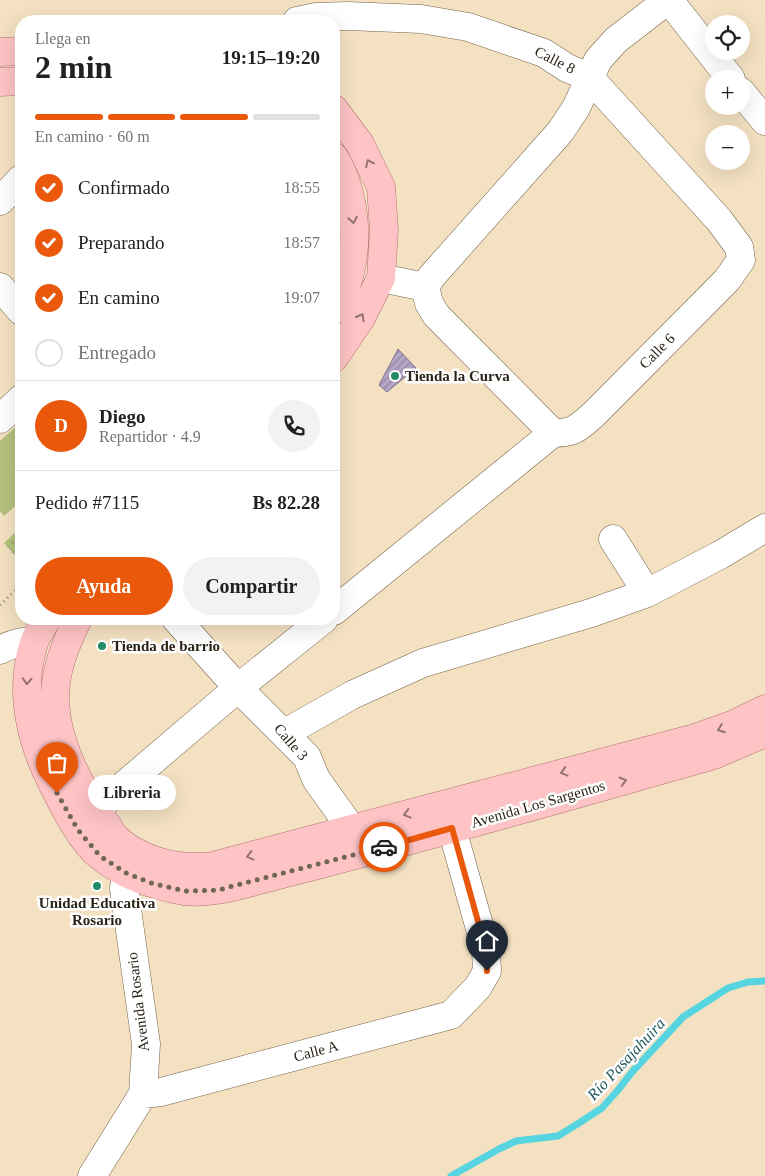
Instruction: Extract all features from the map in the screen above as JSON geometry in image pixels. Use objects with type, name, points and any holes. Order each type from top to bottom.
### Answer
[{"type":"main road","points":[[0,52],[15,51]]},
{"type":"main road","points":[[0,82],[15,81]]},
{"type":"main road","points":[[340,117],[360,144],[381,187],[384,230],[381,278],[361,318],[340,349]]},
{"type":"main road","points":[[340,170],[345,181],[355,224],[354,256],[340,301]]},
{"type":"main road","name":"Avenida Los Sargentos","points":[[75,625],[64,646],[57,676],[55,702],[68,759],[83,791],[131,862],[154,884],[186,891],[218,890],[359,854],[714,756],[765,733]]},
{"type":"main road","name":"Avenida Los Sargentos","points":[[41,630],[26,679],[28,710],[35,741],[49,778],[64,808],[78,830],[100,856],[131,862],[151,860],[176,867],[209,867],[694,738],[732,725],[765,709]]},
{"type":"main road","points":[[351,828],[359,854]]},
{"type":"street","points":[[340,605],[553,433],[436,315],[429,303],[425,288],[432,276],[560,132],[576,108],[598,60],[616,40],[669,0],[724,70]]},
{"type":"street","name":"Calle 8","points":[[340,16],[421,19],[468,27],[544,53],[567,68],[589,77],[697,195],[739,247]]},
{"type":"street","points":[[750,103],[765,121]]},
{"type":"street","points":[[0,201],[15,185]]},
{"type":"street","name":"Calle 6","points":[[553,433],[569,433],[594,414],[727,280],[741,260],[739,247]]},
{"type":"street","points":[[381,278],[425,288]]},
{"type":"street","points":[[0,287],[15,304]]},
{"type":"street","points":[[0,419],[15,405]]},
{"type":"street","points":[[285,733],[352,695],[423,663],[591,613],[647,593],[765,528]]},
{"type":"street","points":[[613,539],[647,593]]},
{"type":"street","name":"Calle 3","points":[[181,625],[238,688],[307,757],[316,779],[351,828]]},
{"type":"street","points":[[96,809],[238,688],[317,625]]},
{"type":"street","points":[[0,650],[23,641],[41,630]]},
{"type":"street","name":"Calle A","points":[[143,1094],[161,1092],[451,1015],[478,987],[487,971],[486,950],[452,828]]},
{"type":"street","name":"Avenida Rosario","points":[[92,1176],[143,1094],[146,1044],[124,888],[131,862]]},
{"type":"path","points":[[0,604],[15,590]]},
{"type":"green space","points":[[15,427],[15,506],[4,516],[0,511],[0,441]]},
{"type":"green space","points":[[15,533],[15,555],[4,543]]},
{"type":"building","name":"Tienda la Curva","points":[[398,349],[416,368],[387,392],[379,385]]},
{"type":"waterway","name":"Río Pasajahuira","points":[[451,1176],[516,1141],[558,1136],[579,1123],[602,1108],[632,1072],[683,1017],[728,988],[748,982],[765,981]]},
{"type":"way so far","points":[[57,793],[78,830],[100,856],[126,873],[154,884],[186,891],[218,890],[384,847]]},
{"type":"place","name":"Tienda la Curva","points":[[395,376]]},
{"type":"place","name":"Tienda de barrio","points":[[102,646]]},
{"type":"place","name":"Libreria","points":[[57,793]]},
{"type":"place","name":"Unidad Educativa Rosario","points":[[97,886]]},
{"type":"route","points":[[384,847],[452,828],[486,950],[487,971]]}]
